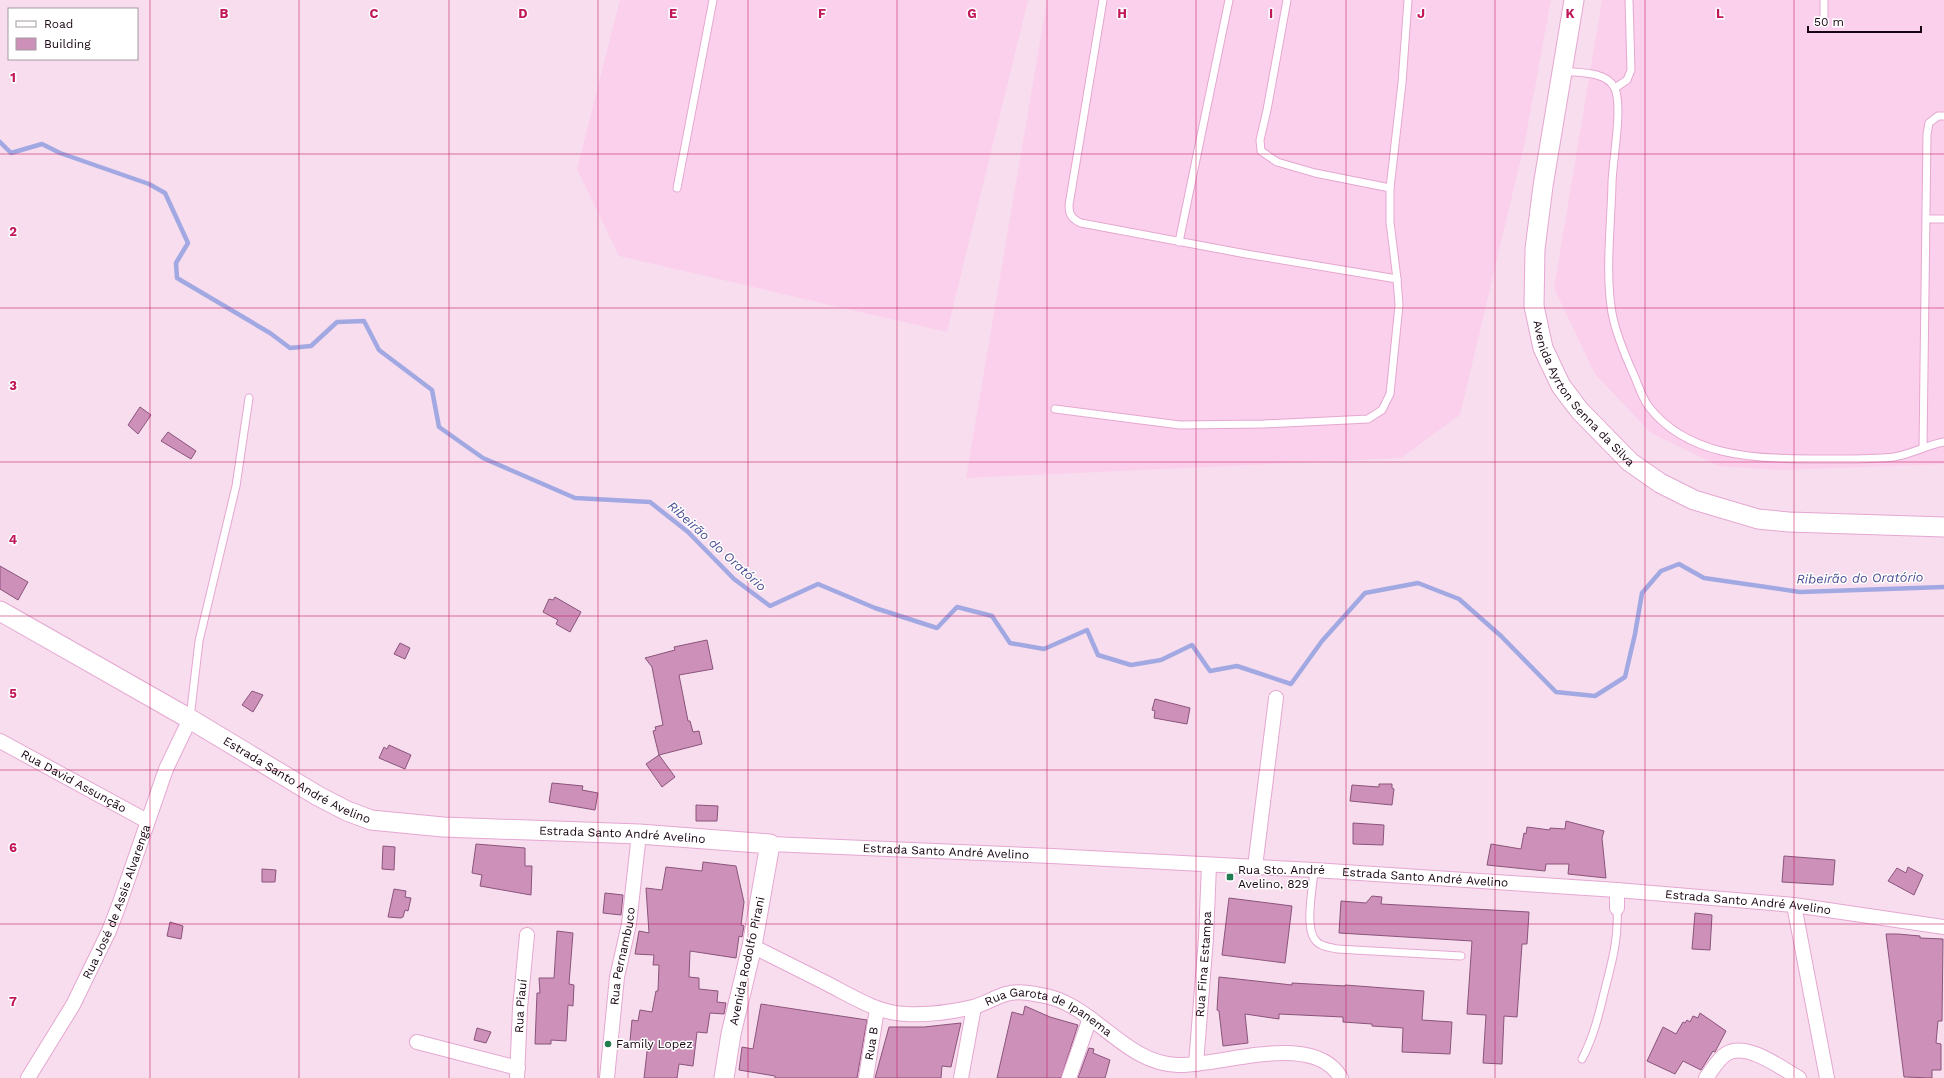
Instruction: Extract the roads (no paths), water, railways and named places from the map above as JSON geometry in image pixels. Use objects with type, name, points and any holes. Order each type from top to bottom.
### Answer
[{"type":"main road","name":"Avenida Ayrton Senna da Silva","points":[[1574,0],[1543,186],[1535,249],[1534,306],[1544,348],[1562,386],[1580,411],[1630,462],[1660,483],[1694,500],[1730,512],[1758,519],[1789,522],[1944,527]]},
{"type":"main road","name":"Estrada Santo André Avelino","points":[[0,611],[190,719],[324,799],[347,811],[371,820],[443,827],[639,834],[770,844]]},
{"type":"main road","name":"Avenida Rodolfo Pirani","points":[[724,1078],[731,1034],[752,946],[770,844]]},
{"type":"street","points":[[1255,867],[1276,698]]},
{"type":"street","name":"Rua José de Assis Alvarenga","points":[[28,1078],[73,1005],[109,931],[166,769],[190,719]]},
{"type":"street","name":"Rua David Assunção","points":[[0,741],[147,821]]},
{"type":"street","name":"Rua Pernambuco","points":[[608,1078],[617,977],[630,924],[639,834]]},
{"type":"street","name":"Estrada Santo André Avelino","points":[[770,844],[1052,856],[1314,870],[1617,890],[1794,905],[1944,927]]},
{"type":"street","name":"Rua Fina Estampa","points":[[1196,1064],[1210,865]]},
{"type":"street","points":[[1617,890],[1617,908]]},
{"type":"street","points":[[1794,905],[1827,1078]]},
{"type":"street","name":"Rua Piauí","points":[[517,1073],[520,1008],[527,935]]},
{"type":"street","name":"Rua Garota de Ipanema","points":[[752,946],[877,1009],[905,1014],[921,1014],[974,1007],[1007,994],[1027,992],[1067,1002],[1134,1050],[1157,1061],[1177,1065],[1196,1064],[1287,1052],[1310,1055],[1327,1061],[1341,1078]]},
{"type":"street","points":[[961,1078],[974,1007]]},
{"type":"street","name":"Rua B","points":[[866,1078],[877,1009]]},
{"type":"street","points":[[1069,1078],[1090,1018]]},
{"type":"street","points":[[417,1042],[517,1073]]},
{"type":"street","points":[[1706,1078],[1724,1054],[1747,1050],[1799,1078]]},
{"type":"lane","points":[[677,188],[713,0]]},
{"type":"lane","points":[[1103,0],[1070,204],[1070,215],[1074,220],[1081,223],[1179,242],[1397,279]]},
{"type":"lane","points":[[1179,242],[1229,0]]},
{"type":"lane","points":[[1287,0],[1260,140],[1261,151],[1277,162],[1315,173],[1390,188]]},
{"type":"lane","points":[[1055,409],[1139,421],[1180,425],[1264,424],[1368,419],[1382,410],[1390,394],[1399,305],[1390,222],[1390,188],[1402,83],[1408,0]]},
{"type":"lane","points":[[1615,88],[1627,80],[1631,70],[1629,0]]},
{"type":"lane","points":[[1824,0],[1824,16]]},
{"type":"lane","points":[[1562,71],[1602,76],[1610,81],[1615,88],[1618,109],[1612,180],[1610,294],[1612,314],[1621,347],[1648,406],[1671,428],[1698,443],[1726,453],[1748,457],[1817,459],[1893,457],[1944,442]]},
{"type":"lane","points":[[1923,448],[1927,134],[1929,123],[1938,116],[1944,116]]},
{"type":"lane","points":[[1927,219],[1944,219]]},
{"type":"lane","points":[[190,719],[199,641],[236,486],[249,398]]},
{"type":"lane","points":[[1314,870],[1309,928],[1315,941],[1322,946],[1337,949],[1461,956]]},
{"type":"lane","points":[[1582,1059],[1596,1029],[1614,959],[1617,942],[1617,908]]},
{"type":"waterway","name":"Ribeirão do Oratório","points":[[0,142],[11,153],[42,144],[60,153],[149,184],[165,193],[188,243],[176,263],[177,278],[270,333],[290,348],[311,346],[337,322],[364,321],[379,350],[432,390],[439,427],[483,458],[575,498],[650,502],[688,532],[734,579],[770,606],[818,584],[875,608],[937,628],[957,607],[992,616],[1010,643],[1044,649],[1087,630],[1098,655],[1131,665],[1161,660],[1192,645],[1210,671],[1237,666],[1291,684],[1322,641],[1365,593],[1418,583],[1459,599],[1501,636],[1556,692],[1595,696],[1625,677],[1635,634],[1642,593],[1661,571],[1679,564],[1704,578],[1800,592],[1944,587]]},
{"type":"place","name":"Rua Sto. André Avelino, 829","points":[[1230,877]]},
{"type":"place","name":"Family Lopez","points":[[608,1044]]}]
